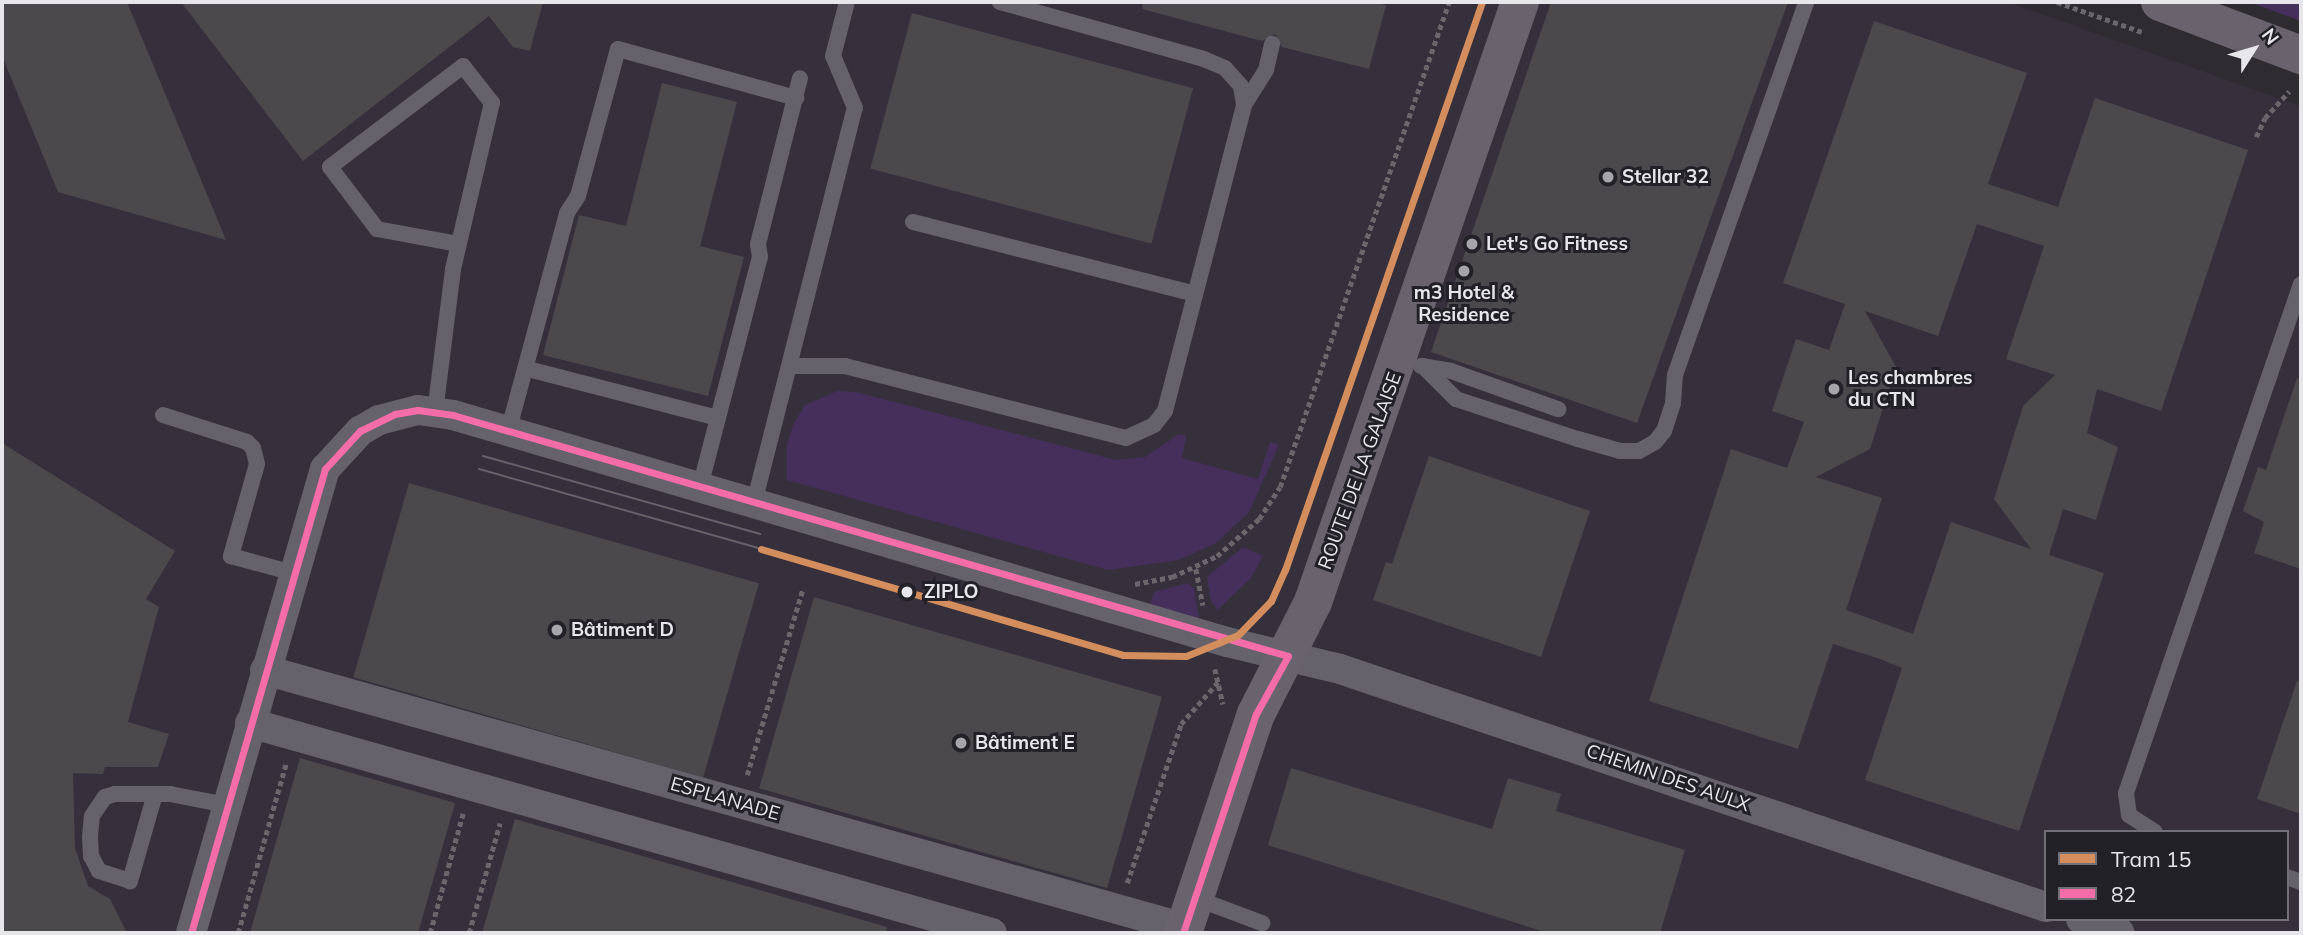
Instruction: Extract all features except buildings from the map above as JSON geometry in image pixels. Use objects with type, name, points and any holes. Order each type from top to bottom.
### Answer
[{"type":"street","name":"ROUTE DE LA GALAISE","points":[[1188,920],[1256,714],[1313,602],[1412,362],[1520,2]]},
{"type":"street","points":[[2160,2],[2301,55]]},
{"type":"street","name":"CHEMIN DES AULX","points":[[293,573],[325,469],[341,447],[379,420],[418,410],[435,412],[1446,703],[2044,906]]},
{"type":"street","points":[[191,933],[293,573]]},
{"type":"street","name":"ESPLANADE","points":[[265,670],[1118,909],[1188,920]]},
{"type":"street","points":[[250,723],[992,933]]},
{"type":"street","points":[[2087,921],[2120,933]]},
{"type":"lane","points":[[754,503],[855,108],[833,56],[847,2]]},
{"type":"lane","points":[[1000,2],[1225,68],[1241,86],[1244,105]]},
{"type":"lane","points":[[1412,362],[1456,399],[1541,427],[1619,451],[1639,452],[1655,442],[1664,431],[1673,403],[1675,375],[1806,2]]},
{"type":"lane","points":[[790,366],[845,366],[1126,438],[1154,425],[1165,411],[1244,105],[1266,70],[1272,44]]},
{"type":"lane","points":[[508,432],[528,369],[567,212],[578,196],[618,49],[796,98]]},
{"type":"lane","points":[[435,412],[458,244],[492,103],[463,66],[330,167],[377,229],[458,244]]},
{"type":"lane","points":[[700,487],[800,78]]},
{"type":"lane","points":[[914,222],[1195,294]]},
{"type":"lane","points":[[2152,830],[2129,815],[2126,793],[2301,284]]},
{"type":"lane","points":[[1412,362],[1451,371],[1558,409]]},
{"type":"lane","points":[[528,369],[718,418]]},
{"type":"lane","points":[[163,415],[247,442],[253,448],[257,464],[231,556],[293,573]]},
{"type":"lane","points":[[155,794],[130,881],[99,870],[91,856],[90,837],[99,804],[115,794],[155,794],[226,805]]},
{"type":"lane","points":[[1188,920],[1262,923]]},
{"type":"path","points":[[1123,584],[1172,577],[1217,556],[1259,519],[1280,487],[1449,2]]},
{"type":"path","points":[[2256,137],[2265,118],[2289,91]]},
{"type":"path","points":[[738,802],[803,588]]},
{"type":"path","points":[[1118,909],[1181,724],[1218,682],[1223,704]]},
{"type":"path","points":[[238,933],[294,735]]},
{"type":"path","points":[[430,933],[471,785]]},
{"type":"path","points":[[469,933],[508,796]]},
{"type":"shaded area","name":"ZIPLO","points":[[2,2],[2007,2],[2301,106],[2301,933],[2,933]]},
{"type":"shaded area","points":[[2249,2],[2301,2],[2301,21]]},
{"type":"shaded area","points":[[837,391],[856,392],[1116,460],[1145,457],[1179,434],[1186,436],[1182,458],[1258,479],[1270,442],[1279,445],[1249,512],[1216,543],[1179,560],[1108,570],[787,480],[787,445],[793,425],[805,405]]},
{"type":"shaded area","points":[[1243,547],[1263,556],[1251,578],[1218,610],[1211,601],[1207,577]]},
{"type":"shaded area","points":[[1188,583],[1194,588],[1199,619],[1149,608],[1154,592]]},
{"type":"tram line","name":"15","points":[[761,549],[1123,655],[1186,656],[1238,635],[1271,601],[1285,570],[1482,2]]},
{"type":"tram line","points":[[483,456],[760,534]]},
{"type":"tram line","points":[[479,469],[761,549]]},
{"type":"transit line","name":"82","points":[[191,933],[325,469],[360,431],[395,414],[418,410],[453,415],[1288,656]]},
{"type":"transit line","name":"82","points":[[1183,933],[1256,714],[1288,656]]},
{"type":"place","name":"Stellar 32","points":[[1608,177]]},
{"type":"place","name":"Let's Go Fitness","points":[[1472,244]]},
{"type":"place","name":"m3 Hotel & Residence","points":[[1464,271]]},
{"type":"place","name":"Les chambres du CTN","points":[[1834,389]]},
{"type":"place","name":"ZIPLO","points":[[907,592]]},
{"type":"place","name":"Bâtiment D","points":[[557,630]]},
{"type":"place","name":"Bâtiment E","points":[[961,743]]}]
